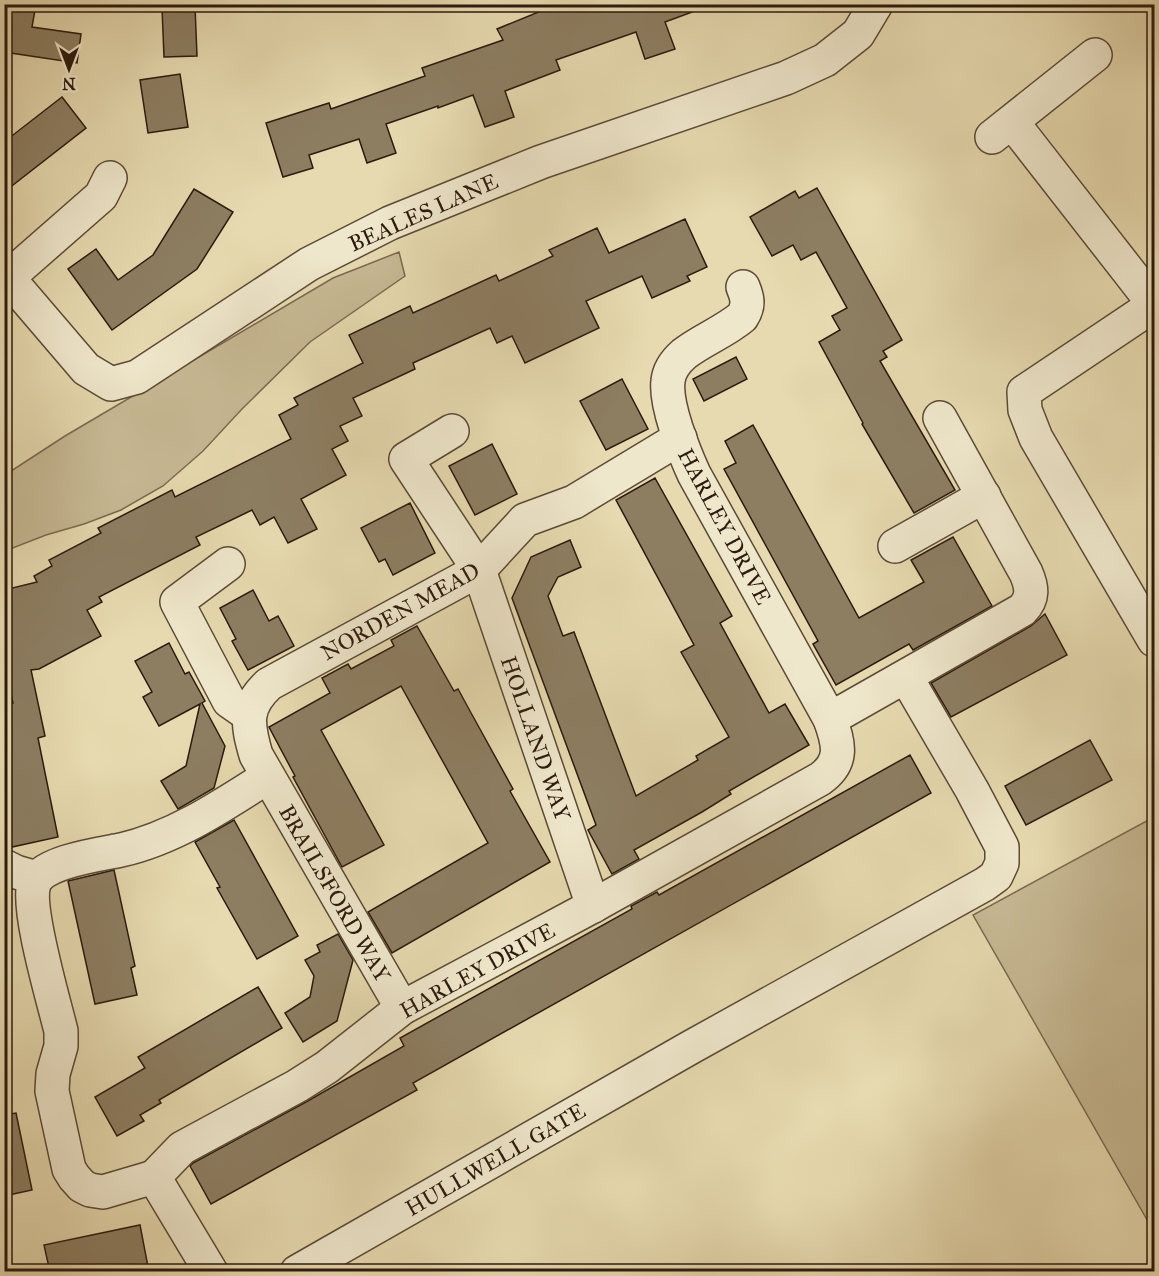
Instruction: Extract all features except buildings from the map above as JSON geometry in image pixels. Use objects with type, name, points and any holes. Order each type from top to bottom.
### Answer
[{"type":"street","name":"BEALES LANE","points":[[110,178],[101,196],[7,280],[86,369],[111,384],[137,377],[309,264],[390,223],[541,162],[786,78],[825,60],[858,34],[876,4]]},
{"type":"street","points":[[1095,55],[1002,129],[1155,304],[1024,392],[1025,410],[1036,438],[1155,640]]},
{"type":"street","name":"HARLEY DRIVE","points":[[154,1177],[182,1148],[307,1080],[351,1049],[402,1008],[594,906],[827,774],[837,760],[837,742],[830,719],[694,474],[680,438],[668,392],[668,379],[673,366],[684,354],[742,317],[747,308],[747,297],[742,287]]},
{"type":"street","points":[[830,719],[1022,610],[1029,603],[1032,594],[1026,573],[940,418]]},
{"type":"street","name":"HOLLAND WAY","points":[[452,431],[406,459],[479,570],[594,906]]},
{"type":"street","name":"NORDEN MEAD","points":[[249,715],[256,699],[269,684],[479,570],[525,520],[574,502],[680,438]]},
{"type":"street","points":[[895,546],[984,496]]},
{"type":"street","points":[[4,866],[36,878],[69,862],[136,847],[161,838],[240,795],[267,777],[251,738],[249,715],[229,701],[177,602],[228,564]]},
{"type":"street","name":"HULLWELL GATE","points":[[297,1272],[996,876],[1002,863],[1002,847],[972,790],[906,677]]},
{"type":"street","name":"BRAILSFORD WAY","points":[[267,777],[402,1008]]},
{"type":"street","points":[[36,878],[32,893],[37,931],[62,1039],[53,1074],[52,1092],[69,1169],[82,1186],[103,1192],[154,1177],[211,1272]]},
{"type":"shaded area","points":[[399,252],[405,276],[310,342],[203,451],[163,486],[121,510],[5,551],[5,475],[65,436],[333,278]]},
{"type":"shaded area","points":[[1154,817],[1154,1232],[973,915]]}]
